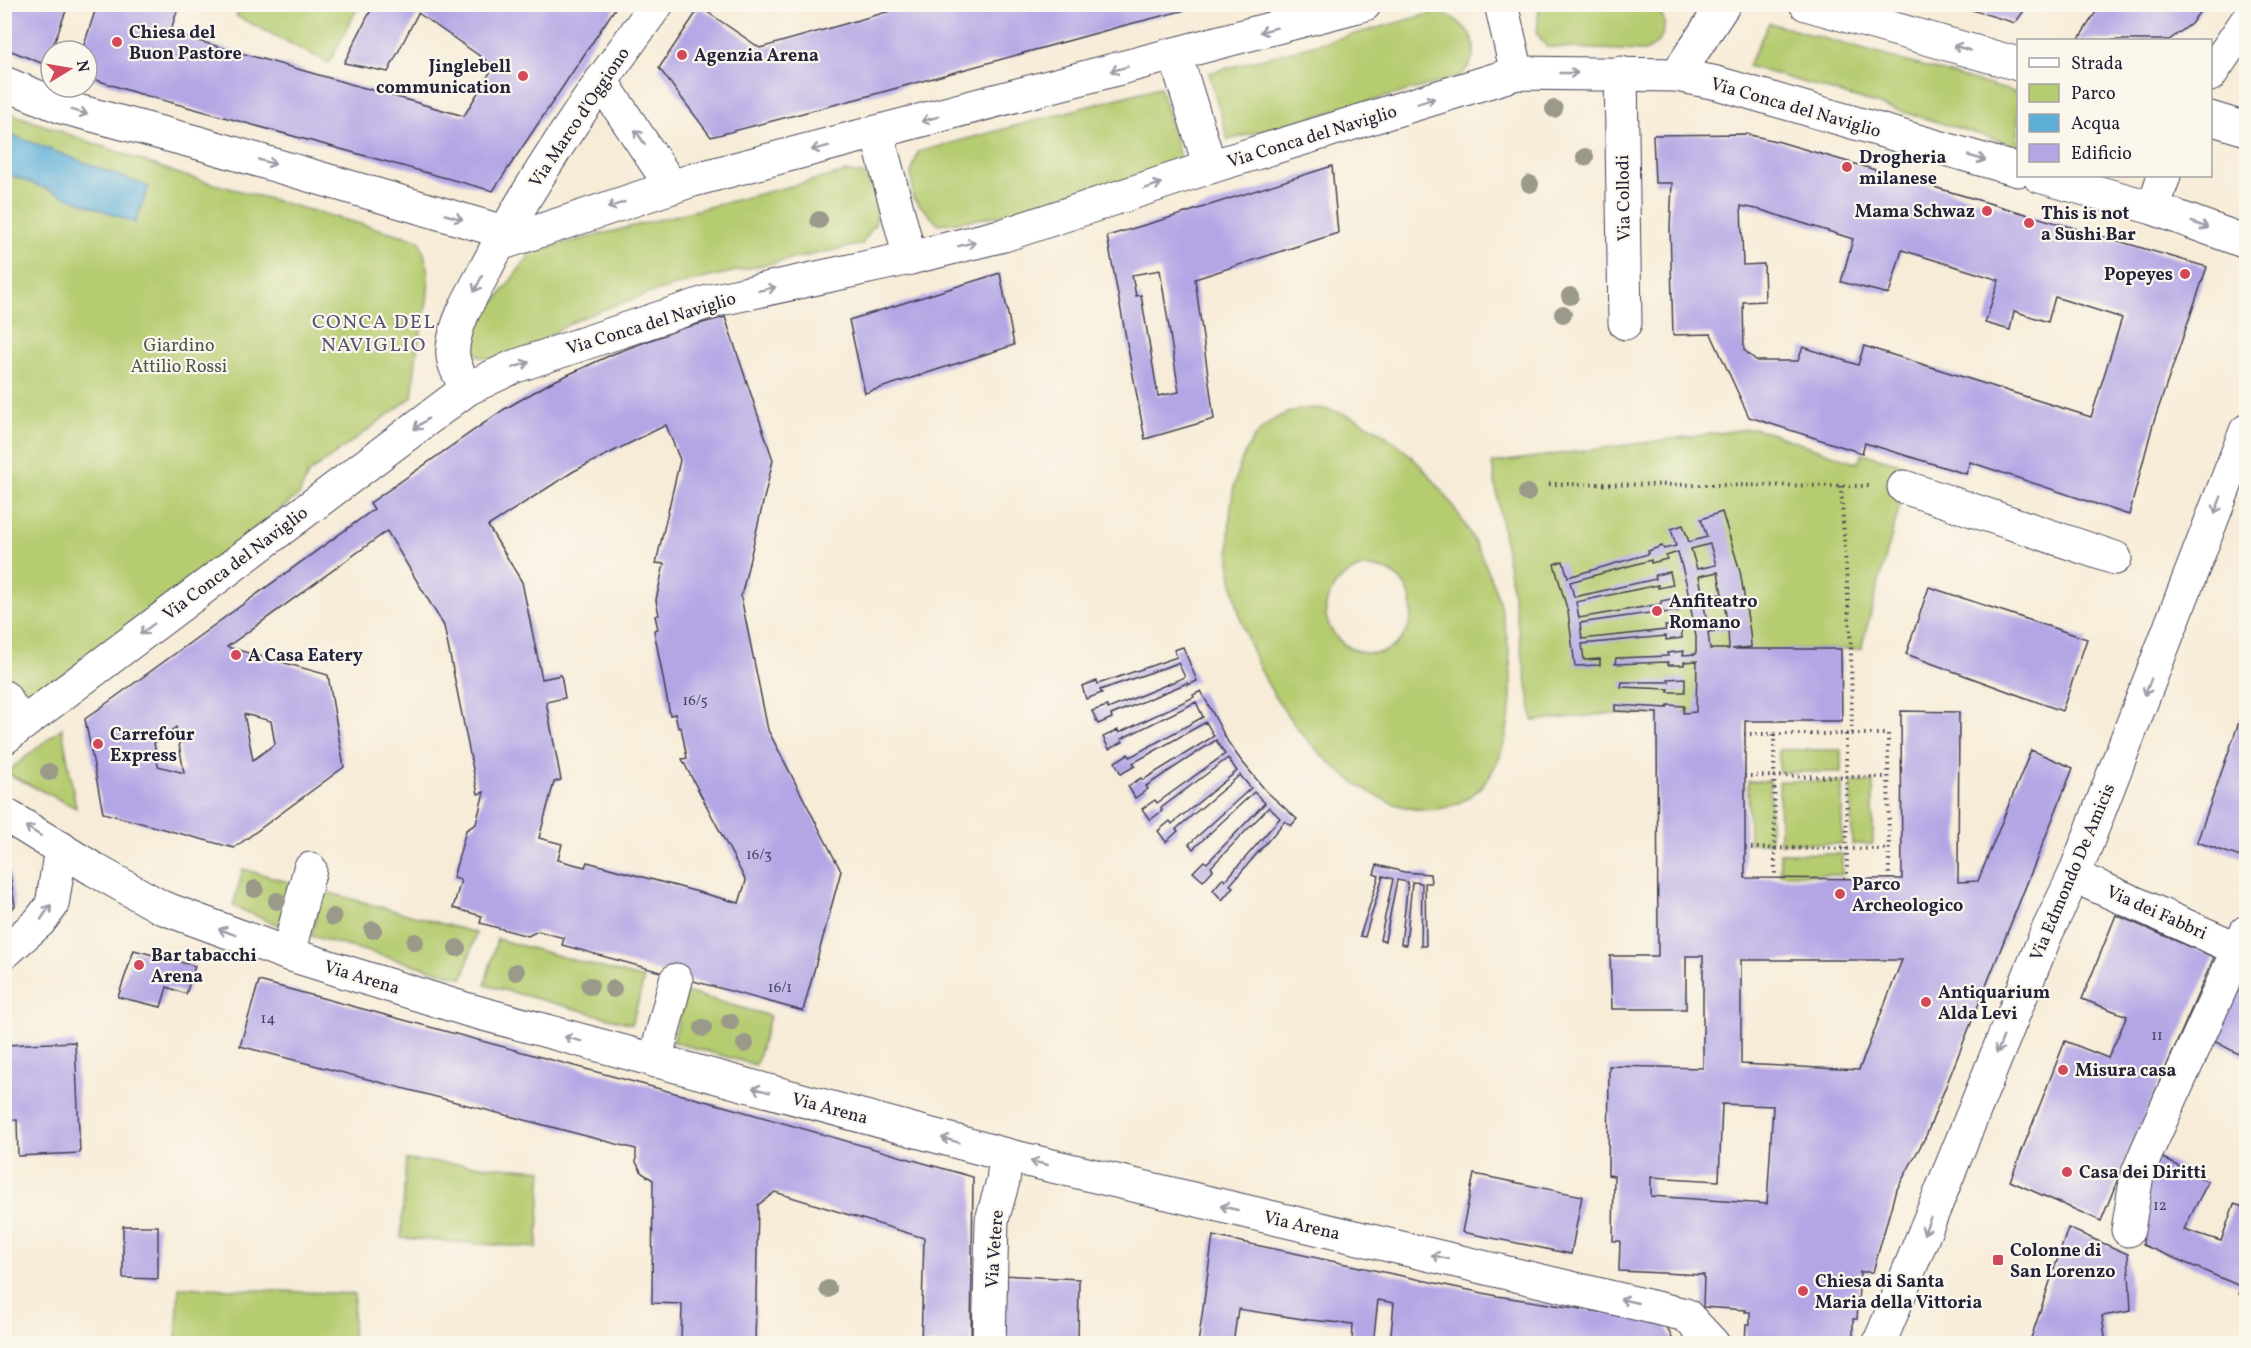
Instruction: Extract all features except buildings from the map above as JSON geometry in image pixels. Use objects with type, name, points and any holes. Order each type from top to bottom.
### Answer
[{"type":"street","name":"Via Marco d'Oggiono","points":[[501,239],[602,81],[657,4]]},
{"type":"street","points":[[4,83],[62,107],[199,142],[501,239],[672,187],[1365,4]]},
{"type":"street","points":[[1501,4],[1517,74]]},
{"type":"street","points":[[1677,75],[1724,4]]},
{"type":"street","points":[[1806,4],[2017,63]]},
{"type":"street","points":[[2212,74],[2247,22]]},
{"type":"street","name":"Via Conca del Naviglio","points":[[1175,54],[1210,167]]},
{"type":"street","name":"Via Collodi","points":[[1621,73],[1625,323]]},
{"type":"street","name":"Via Conca del Naviglio","points":[[13,731],[468,389],[513,367],[711,301],[1004,235],[1210,167],[1517,74],[1677,75],[1717,83],[2017,169]]},
{"type":"street","points":[[602,81],[672,187]]},
{"type":"street","points":[[2212,118],[2247,129]]},
{"type":"street","points":[[877,133],[910,258]]},
{"type":"street","points":[[2043,177],[2153,208],[2247,242]]},
{"type":"street","points":[[2153,208],[2164,177]]},
{"type":"street","points":[[468,389],[454,364],[453,348],[462,315],[501,239]]},
{"type":"street","name":"Via Edmondo De Amicis","points":[[1878,1344],[2047,932],[2074,876],[2247,431]]},
{"type":"street","points":[[1904,487],[2115,558]]},
{"type":"street","points":[[4,697],[13,731]]},
{"type":"street","name":"Via Arena","points":[[4,814],[161,907],[288,954],[465,1009],[1006,1155],[1686,1315],[1713,1344]]},
{"type":"street","points":[[4,953],[39,922],[52,905],[61,849]]},
{"type":"street","points":[[288,954],[310,869]]},
{"type":"street","name":"Via dei Fabbri","points":[[2074,876],[2242,940],[2140,1167],[2128,1230]]},
{"type":"street","points":[[655,1061],[676,980]]},
{"type":"street","name":"Via Vetere","points":[[989,1344],[993,1220],[1006,1155]]},
{"type":"path","points":[[1549,484],[1904,487]]},
{"type":"path","points":[[1841,486],[1851,649],[1846,776],[1847,879]]},
{"type":"path","points":[[1744,734],[1888,734],[1889,879]]},
{"type":"path","points":[[1774,734],[1775,878]]},
{"type":"path","points":[[1744,776],[1888,777]]},
{"type":"path","points":[[1745,848],[1889,849]]},
{"type":"green space","points":[[241,4],[359,5],[329,63],[236,16]]},
{"type":"green space","points":[[1544,4],[1653,5],[1662,17],[1664,30],[1658,42],[1645,51],[1547,47],[1537,34],[1539,8]]},
{"type":"green space","points":[[1440,11],[1461,24],[1474,45],[1471,62],[1459,77],[1228,140],[1209,73]]},
{"type":"green space","points":[[1769,23],[2017,93],[2017,146],[1748,66]]},
{"type":"green space","points":[[1160,87],[1182,164],[1031,208],[938,224],[913,198],[911,174],[918,152]]},
{"type":"green space","name":"Giardino Attilio Rossi","points":[[4,111],[185,176],[419,240],[427,269],[428,295],[417,350],[412,397],[308,474],[299,495],[63,675],[4,716]]},
{"type":"green space","points":[[846,172],[864,174],[880,200],[875,224],[862,244],[715,276],[643,296],[573,322],[526,349],[499,359],[488,359],[478,355],[470,344],[473,331],[532,252]]},
{"type":"green space","points":[[1316,408],[1350,416],[1382,433],[1411,456],[1437,485],[1460,517],[1479,551],[1493,585],[1503,617],[1510,660],[1510,707],[1507,730],[1492,771],[1480,788],[1455,805],[1425,810],[1405,807],[1377,796],[1343,774],[1308,741],[1285,711],[1265,678],[1249,643],[1238,606],[1231,568],[1229,530],[1233,492],[1242,459],[1258,433],[1269,423],[1298,410]],"holes":[[[1362,567],[1386,571],[1402,581],[1410,597],[1411,614],[1407,631],[1396,644],[1381,652],[1357,651],[1341,642],[1332,631],[1327,621],[1327,601],[1337,584],[1353,571]]]},
{"type":"green space","points":[[1755,428],[1858,463],[1862,453],[1910,467],[1861,649],[1706,650],[1711,712],[1607,714],[1533,721],[1492,463]]},
{"type":"green space","points":[[62,728],[76,808],[6,773]]},
{"type":"green space","points":[[1779,750],[1841,750],[1841,772],[1779,772]]},
{"type":"green space","points":[[1748,781],[1770,781],[1770,843],[1749,843]]},
{"type":"green space","points":[[1779,781],[1842,782],[1842,844],[1780,843]]},
{"type":"green space","points":[[1851,782],[1873,782],[1873,844],[1852,844]]},
{"type":"green space","points":[[1780,853],[1842,854],[1842,875],[1780,874]]},
{"type":"green space","points":[[243,869],[292,883],[280,926],[233,906]]},
{"type":"green space","points":[[323,891],[476,933],[463,978],[311,936]]},
{"type":"green space","points":[[497,939],[644,979],[632,1024],[485,985]]},
{"type":"green space","points":[[686,992],[770,1016],[756,1065],[673,1042]]},
{"type":"green space","points":[[406,1160],[542,1170],[537,1248],[401,1238]]},
{"type":"green space","points":[[179,1287],[354,1294],[352,1343],[176,1343]]},
{"type":"water","points":[[4,132],[149,187],[135,223],[5,173]]},
{"type":"place","name":"Chiesa del Buon Pastore","points":[[117,42]]},
{"type":"place","name":"Agenzia Arena","points":[[682,55]]},
{"type":"place","name":"Jinglebell communication","points":[[523,76]]},
{"type":"place","name":"Drogheria milanese","points":[[1847,167]]},
{"type":"place","name":"Mama Schwaz","points":[[1987,211]]},
{"type":"place","name":"This is not a Sushi Bar","points":[[2029,223]]},
{"type":"place","name":"Popeyes","points":[[2185,274]]},
{"type":"place","name":"Anfiteatro Romano","points":[[1657,611]]},
{"type":"place","name":"A Casa Eatery","points":[[236,655]]},
{"type":"place","name":"Carrefour Express","points":[[98,744]]},
{"type":"place","name":"Parco Archeologico","points":[[1840,894]]},
{"type":"place","name":"Bar tabacchi Arena","points":[[139,965]]},
{"type":"place","name":"Antiquarium Alda Levi","points":[[1926,1002]]},
{"type":"place","name":"Misura casa","points":[[2063,1070]]},
{"type":"place","name":"Casa dei Diritti","points":[[2067,1172]]},
{"type":"place","name":"Colonne di San Lorenzo","points":[[1998,1260]]},
{"type":"place","name":"Chiesa di Santa Maria della Vittoria","points":[[1803,1291]]},
{"type":"district","name":"CONCA DEL NAVIGLIO","points":[[374,332]]}]
